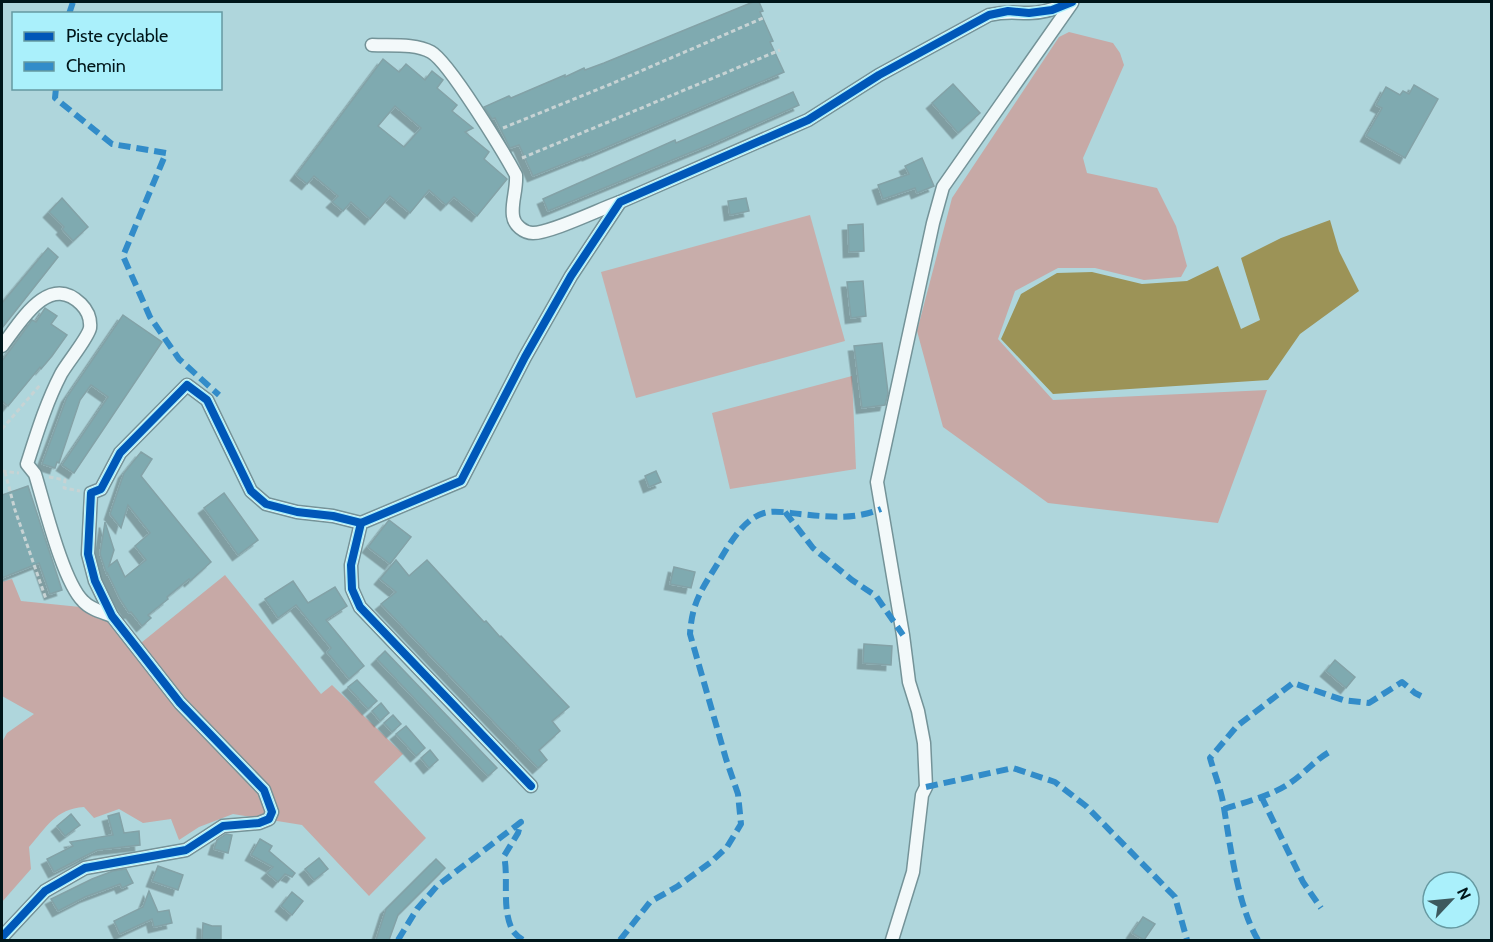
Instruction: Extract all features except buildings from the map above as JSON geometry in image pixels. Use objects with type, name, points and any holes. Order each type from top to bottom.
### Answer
[{"type":"street","points":[[372,45],[411,46],[432,53],[447,69],[516,175],[513,218],[520,228],[531,233],[547,230],[620,202],[808,120],[879,75],[989,15],[1008,11],[1029,13],[1052,10],[1072,2]]},
{"type":"street","points":[[892,940],[913,872],[922,795],[926,787],[925,754],[918,711],[909,682],[877,483],[933,223],[943,187],[1072,2]]},
{"type":"street","points":[[2,937],[45,891],[85,868],[186,850],[223,826],[260,823],[269,819],[272,812],[264,790],[180,703],[112,615],[95,581],[88,554],[91,493],[101,489],[120,453],[187,385],[207,400],[251,491],[266,504],[360,523],[461,481],[525,357],[565,286],[620,202]]},
{"type":"street","points":[[2,346],[35,303],[48,294],[63,293],[79,301],[88,312],[90,329],[62,372],[46,404],[27,464],[35,474],[71,586],[83,602],[96,610],[112,615]]},
{"type":"street","points":[[360,523],[351,565],[352,589],[360,607],[531,786]]},
{"type":"path","points":[[490,133],[611,84],[763,18]]},
{"type":"path","points":[[509,163],[780,50]]},
{"type":"path","points":[[2,429],[43,381],[62,372]]},
{"type":"path","points":[[5,472],[15,510],[46,599]]},
{"type":"shaded area","points":[[1069,32],[1113,43],[1124,65],[1083,158],[1087,173],[1157,188],[1176,226],[1187,266],[1181,277],[1144,280],[1095,268],[1058,268],[1015,291],[998,339],[1053,400],[1267,390],[1218,523],[1048,503],[943,427],[917,331],[952,198],[1059,37]]},
{"type":"shaded area","points":[[810,215],[845,341],[636,398],[601,272]]},
{"type":"shaded area","points":[[1330,220],[1339,251],[1359,291],[1300,334],[1268,380],[1053,394],[1001,339],[1021,294],[1057,273],[1092,272],[1142,284],[1187,281],[1218,266],[1241,329],[1260,320],[1241,258],[1281,238]]},
{"type":"shaded area","points":[[852,376],[856,469],[730,489],[712,413]]},
{"type":"shaded area","points":[[225,575],[321,694],[332,685],[403,754],[374,782],[426,838],[369,896],[302,825],[233,814],[199,827],[179,840],[171,819],[143,823],[119,809],[94,818],[84,807],[74,808],[52,820],[29,847],[31,869],[2,902],[2,742],[7,733],[34,714],[2,696],[2,582],[12,579],[21,601],[90,608],[107,621],[131,651]]},
{"type":"marked path","points":[[70,12],[73,2]]},
{"type":"marked path","points":[[56,90],[55,98],[112,144],[166,153],[123,256],[150,317],[179,359],[219,395]]},
{"type":"marked path","points":[[620,940],[650,902],[678,886],[727,847],[741,824],[738,794],[690,634],[693,613],[707,581],[737,534],[756,516],[777,512],[841,517],[861,515],[881,509]]},
{"type":"marked path","points":[[785,512],[813,548],[852,580],[876,596],[903,635]]},
{"type":"marked path","points":[[1258,940],[1240,892],[1223,802],[1210,758],[1237,726],[1293,683],[1343,700],[1369,703],[1402,682],[1421,696]]},
{"type":"marked path","points":[[1224,809],[1283,788],[1331,751]]},
{"type":"marked path","points":[[926,787],[1013,768],[1055,782],[1086,806],[1175,897],[1187,940]]},
{"type":"marked path","points":[[1261,796],[1303,882],[1321,908]]},
{"type":"marked path","points":[[398,940],[417,909],[437,886],[521,822],[518,833],[504,856],[509,923],[513,931],[523,940]]},
{"type":"cycle path","points":[[531,786],[360,607],[352,589],[351,565],[361,523],[461,481],[525,357],[571,276],[620,202],[808,120],[879,75],[989,15],[1008,11],[1029,13],[1052,10],[1072,2]]},
{"type":"cycle path","points":[[2,937],[45,891],[85,868],[186,850],[223,826],[259,823],[269,819],[272,812],[264,790],[180,703],[112,616],[95,581],[88,554],[91,493],[101,489],[120,453],[187,385],[207,400],[251,491],[266,504],[361,523]]}]
